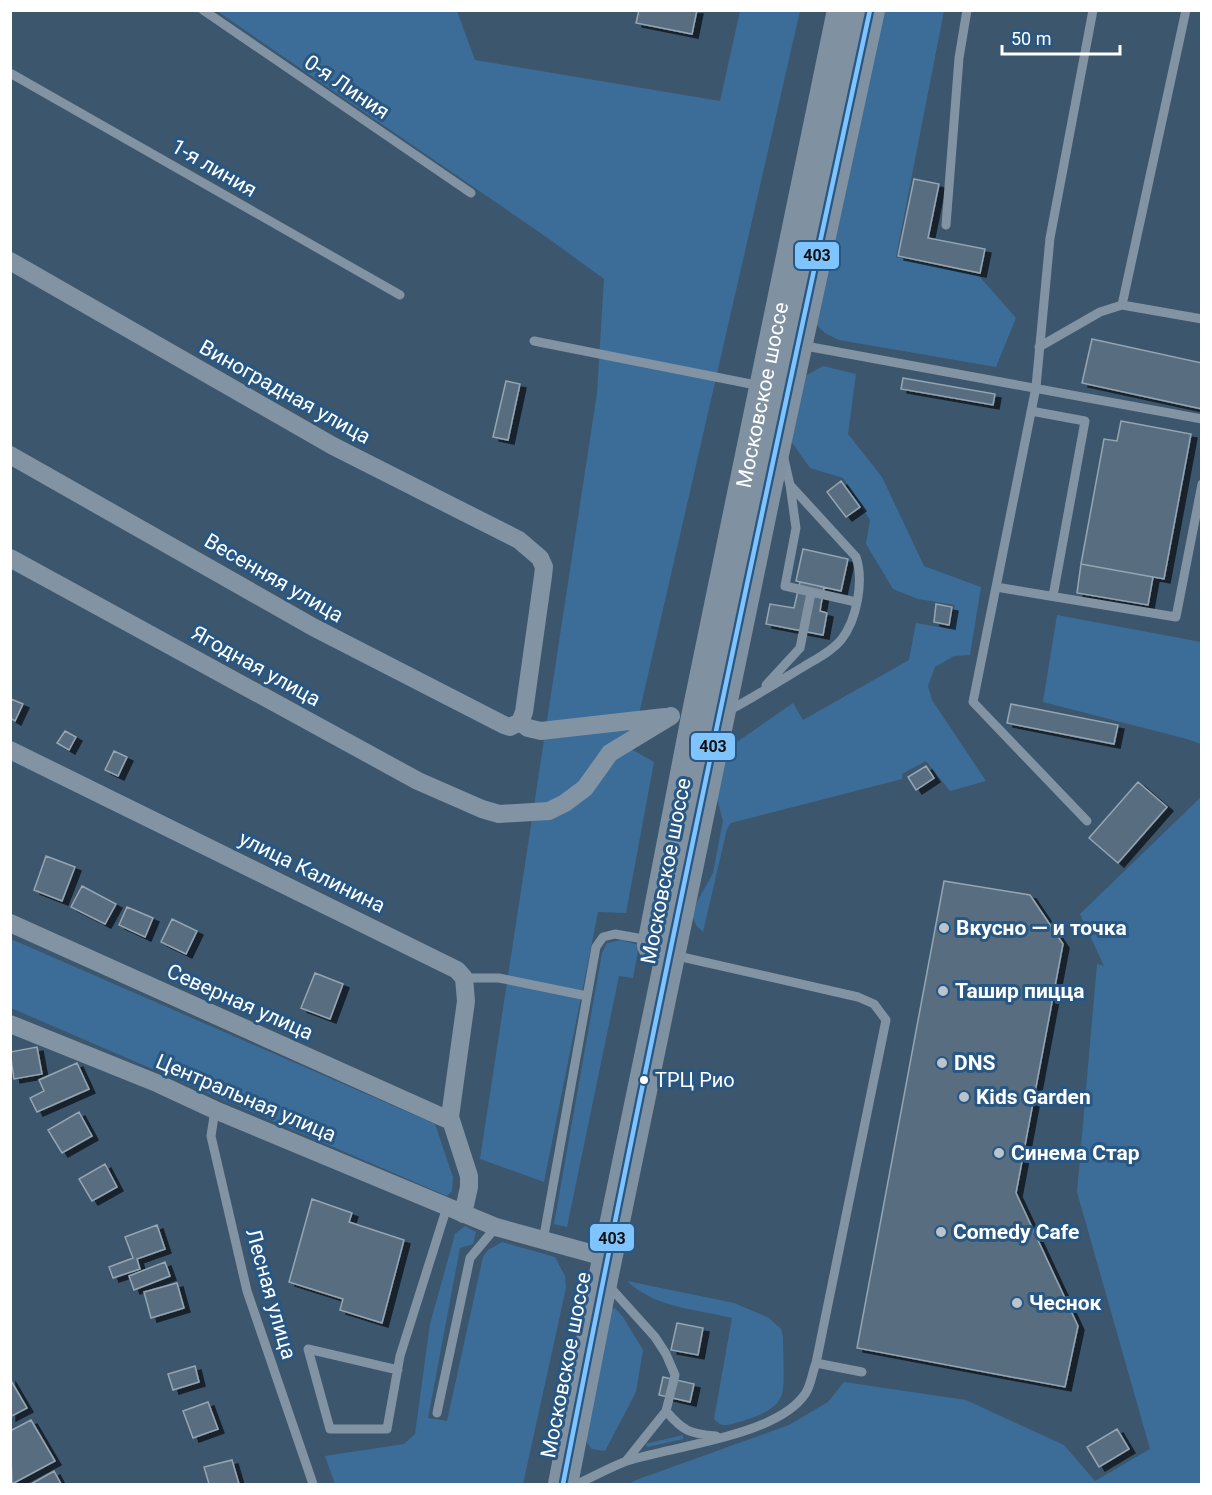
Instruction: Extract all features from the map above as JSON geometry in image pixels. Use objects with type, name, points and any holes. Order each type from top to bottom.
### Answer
[{"type":"main road","name":"Московское шоссе","points":[[563,1485],[600,1264],[663,944],[696,716],[842,10]]},
{"type":"main road","name":"Московское шоссе","points":[[696,716],[778,435],[870,10]]},
{"type":"main road","name":"Московское шоссе","points":[[543,1485],[600,1264]]},
{"type":"street","name":"Виноградная улица","points":[[10,261],[333,446],[519,540],[540,558],[544,567],[543,576],[524,712],[520,722]]},
{"type":"street","name":"Весенняя улица","points":[[10,455],[313,627],[504,725],[510,727],[520,722],[528,728],[541,731],[696,716]]},
{"type":"street","name":"Ягодная улица","points":[[10,558],[418,781],[499,814],[549,811],[565,803],[585,788],[610,753],[696,716]]},
{"type":"street","name":"улица Калинина","points":[[10,750],[449,964],[464,978]]},
{"type":"street","name":"Северная улица","points":[[10,923],[451,1119]]},
{"type":"street","points":[[455,1210],[469,1187],[469,1176],[451,1119],[465,1001],[464,978]]},
{"type":"street","name":"Центральная улица","points":[[10,1024],[159,1084],[215,1110],[496,1227],[543,1240],[600,1264]]},
{"type":"lane","name":"0-я Линия","points":[[203,10],[471,193]]},
{"type":"lane","points":[[946,225],[959,57],[967,10]]},
{"type":"lane","points":[[1088,821],[973,702],[1036,387],[1050,238],[1094,10]]},
{"type":"lane","points":[[1122,304],[1186,10]]},
{"type":"lane","name":"1-я линия","points":[[10,73],[400,295]]},
{"type":"lane","points":[[1039,347],[1100,312],[1122,304],[1202,320]]},
{"type":"lane","points":[[534,341],[765,387]]},
{"type":"lane","points":[[798,345],[1202,419]]},
{"type":"lane","points":[[1031,411],[1085,421],[1053,596]]},
{"type":"lane","points":[[778,435],[790,485],[796,528],[785,586],[856,602]]},
{"type":"lane","points":[[996,587],[1176,617],[1202,484]]},
{"type":"lane","points":[[696,716],[759,694],[840,642],[852,624],[860,569],[856,557],[790,485]]},
{"type":"lane","points":[[759,694],[800,648],[811,592]]},
{"type":"lane","points":[[543,1240],[596,947],[603,937],[615,934],[663,944],[858,997],[874,1004],[886,1020],[816,1363],[806,1394],[788,1411],[763,1423],[728,1436],[626,1461],[577,1485]]},
{"type":"lane","points":[[464,978],[499,978],[587,996]]},
{"type":"lane","name":"Лесная улица","points":[[215,1110],[211,1136],[247,1291],[313,1485]]},
{"type":"lane","points":[[398,1370],[308,1349],[330,1430],[387,1429],[398,1370],[400,1356],[455,1210]]},
{"type":"lane","points":[[437,1413],[470,1257],[496,1227]]},
{"type":"lane","points":[[600,1264],[655,1337],[666,1354],[675,1375],[666,1411],[626,1461]]},
{"type":"lane","points":[[816,1363],[862,1372]]},
{"type":"lane","points":[[666,1411],[682,1429],[702,1435],[728,1436]]},
{"type":"shaded area","points":[[217,11],[457,11],[475,60],[720,101],[740,11],[800,11],[631,749],[654,762],[626,913],[598,912],[544,1182],[480,1159],[597,393],[604,279]]},
{"type":"shaded area","points":[[884,11],[944,11],[896,257],[979,276],[1016,318],[996,367],[839,340],[825,333],[816,324]]},
{"type":"shaded area","points":[[823,366],[856,374],[848,434],[882,477],[924,566],[981,587],[970,655],[954,656],[935,667],[928,686],[932,700],[986,781],[950,791],[926,761],[902,774],[902,779],[731,823],[727,829],[703,932],[696,925],[692,916],[713,873],[723,821],[716,795],[721,753],[793,703],[803,720],[909,660],[916,623],[950,629],[955,605],[918,599],[893,589],[866,544],[870,520],[843,478],[810,468],[791,441],[805,376]]},
{"type":"shaded area","points":[[1057,615],[1201,642],[1201,744],[1043,702]]},
{"type":"shaded area","points":[[1201,797],[1201,1484],[628,1484],[789,1425],[828,1402],[844,1382],[966,1400],[1064,1445],[1095,1481],[1150,1449],[1077,1192],[1097,964],[1104,966],[1080,914]]},
{"type":"shaded area","points":[[11,939],[435,1124],[453,1177],[452,1191],[447,1196],[11,1008]]},
{"type":"shaded area","points":[[621,940],[639,945],[633,978],[619,976],[567,1227],[554,1224],[602,953],[607,943]]},
{"type":"shaded area","points":[[465,1226],[476,1232],[473,1244],[460,1248],[428,1418],[447,1421],[483,1257],[488,1250],[502,1242],[555,1257],[565,1276],[566,1288],[523,1484],[335,1484],[325,1456],[404,1444],[415,1434],[430,1324],[455,1234]]},
{"type":"shaded area","points":[[627,1281],[734,1303],[769,1318],[781,1329],[783,1337],[782,1394],[775,1405],[751,1418],[729,1425],[717,1422],[714,1419],[732,1318],[663,1302],[638,1290]]},
{"type":"shaded area","points":[[615,1308],[643,1350],[636,1392],[605,1451],[592,1449],[585,1441],[607,1311]]},
{"type":"shaded area","points":[[683,1435],[683,1439],[648,1447],[645,1444]]},
{"type":"building","points":[[639,10],[697,10],[692,34],[636,23]]},
{"type":"building","points":[[914,179],[939,184],[928,238],[985,249],[980,273],[898,256]]},
{"type":"building","points":[[1092,339],[1202,363],[1202,409],[1082,383]]},
{"type":"building","points":[[903,378],[995,394],[993,405],[901,389]]},
{"type":"building","points":[[506,381],[520,384],[508,440],[493,437]]},
{"type":"building","points":[[1121,421],[1191,434],[1164,579],[1081,564],[1104,439],[1117,441]]},
{"type":"building","points":[[841,481],[860,507],[846,517],[827,492]]},
{"type":"building","points":[[803,549],[848,559],[841,591],[796,581]]},
{"type":"building","points":[[1081,564],[1153,577],[1148,605],[1077,593]]},
{"type":"building","points":[[800,582],[824,587],[820,611],[827,613],[823,635],[766,624],[770,604],[794,608]]},
{"type":"building","points":[[936,604],[952,607],[949,625],[934,622]]},
{"type":"building","points":[[11,699],[23,704],[15,721],[10,718]]},
{"type":"building","points":[[1011,704],[1118,725],[1114,744],[1007,723]]},
{"type":"building","points":[[65,731],[76,737],[69,750],[57,743]]},
{"type":"building","points":[[114,751],[127,757],[118,776],[105,770]]},
{"type":"building","points":[[926,766],[934,778],[916,790],[908,777]]},
{"type":"building","points":[[1138,782],[1167,807],[1118,863],[1089,838]]},
{"type":"building","points":[[46,856],[75,867],[62,901],[34,890]]},
{"type":"building","points":[[944,881],[1030,895],[1063,944],[1016,1193],[1078,1326],[1065,1387],[857,1348]]},
{"type":"building","points":[[82,886],[116,904],[105,924],[71,907]]},
{"type":"building","points":[[127,907],[153,918],[145,937],[119,925]]},
{"type":"building","points":[[172,919],[197,931],[186,954],[161,942]]},
{"type":"building","points":[[315,973],[343,984],[330,1019],[301,1008]]},
{"type":"building","points":[[37,1047],[42,1074],[14,1079],[10,1052]]},
{"type":"building","points":[[77,1063],[89,1089],[37,1112],[30,1098],[44,1091],[39,1080]]},
{"type":"building","points":[[79,1112],[92,1136],[62,1153],[48,1130]]},
{"type":"building","points":[[105,1164],[117,1187],[92,1201],[79,1179]]},
{"type":"building","points":[[312,1199],[352,1213],[349,1222],[404,1240],[382,1323],[340,1310],[343,1299],[289,1282]]},
{"type":"building","points":[[157,1225],[165,1249],[137,1259],[140,1269],[113,1278],[109,1267],[133,1258],[125,1237]]},
{"type":"building","points":[[165,1262],[170,1276],[134,1290],[129,1276]]},
{"type":"building","points":[[177,1283],[184,1308],[151,1318],[144,1292]]},
{"type":"building","points":[[677,1323],[703,1328],[698,1355],[671,1350]]},
{"type":"building","points":[[195,1366],[199,1382],[173,1390],[168,1374]]},
{"type":"building","points":[[663,1377],[694,1384],[690,1402],[659,1395]]},
{"type":"building","points":[[10,1379],[27,1408],[10,1417]]},
{"type":"building","points":[[208,1402],[218,1429],[193,1438],[183,1411]]},
{"type":"building","points":[[31,1420],[55,1461],[12,1484],[10,1431]]},
{"type":"building","points":[[1117,1429],[1129,1449],[1099,1467],[1087,1447]]},
{"type":"building","points":[[232,1460],[239,1484],[209,1484],[204,1467]]},
{"type":"building","points":[[54,1471],[61,1484],[31,1484]]},
{"type":"transit line","name":"403","points":[[563,1484],[674,931],[870,10]]},
{"type":"place","name":"Вкусно — и точка","points":[[944,928]]},
{"type":"place","name":"Ташир пицца","points":[[943,991]]},
{"type":"place","name":"DNS","points":[[942,1063]]},
{"type":"place","name":"ТРЦ Рио","points":[[644,1080]]},
{"type":"place","name":"Kids Garden","points":[[964,1097]]},
{"type":"place","name":"Синема Стар","points":[[999,1153]]},
{"type":"place","name":"Comedy Cafe","points":[[941,1232]]},
{"type":"place","name":"Чеснок","points":[[1017,1303]]}]
